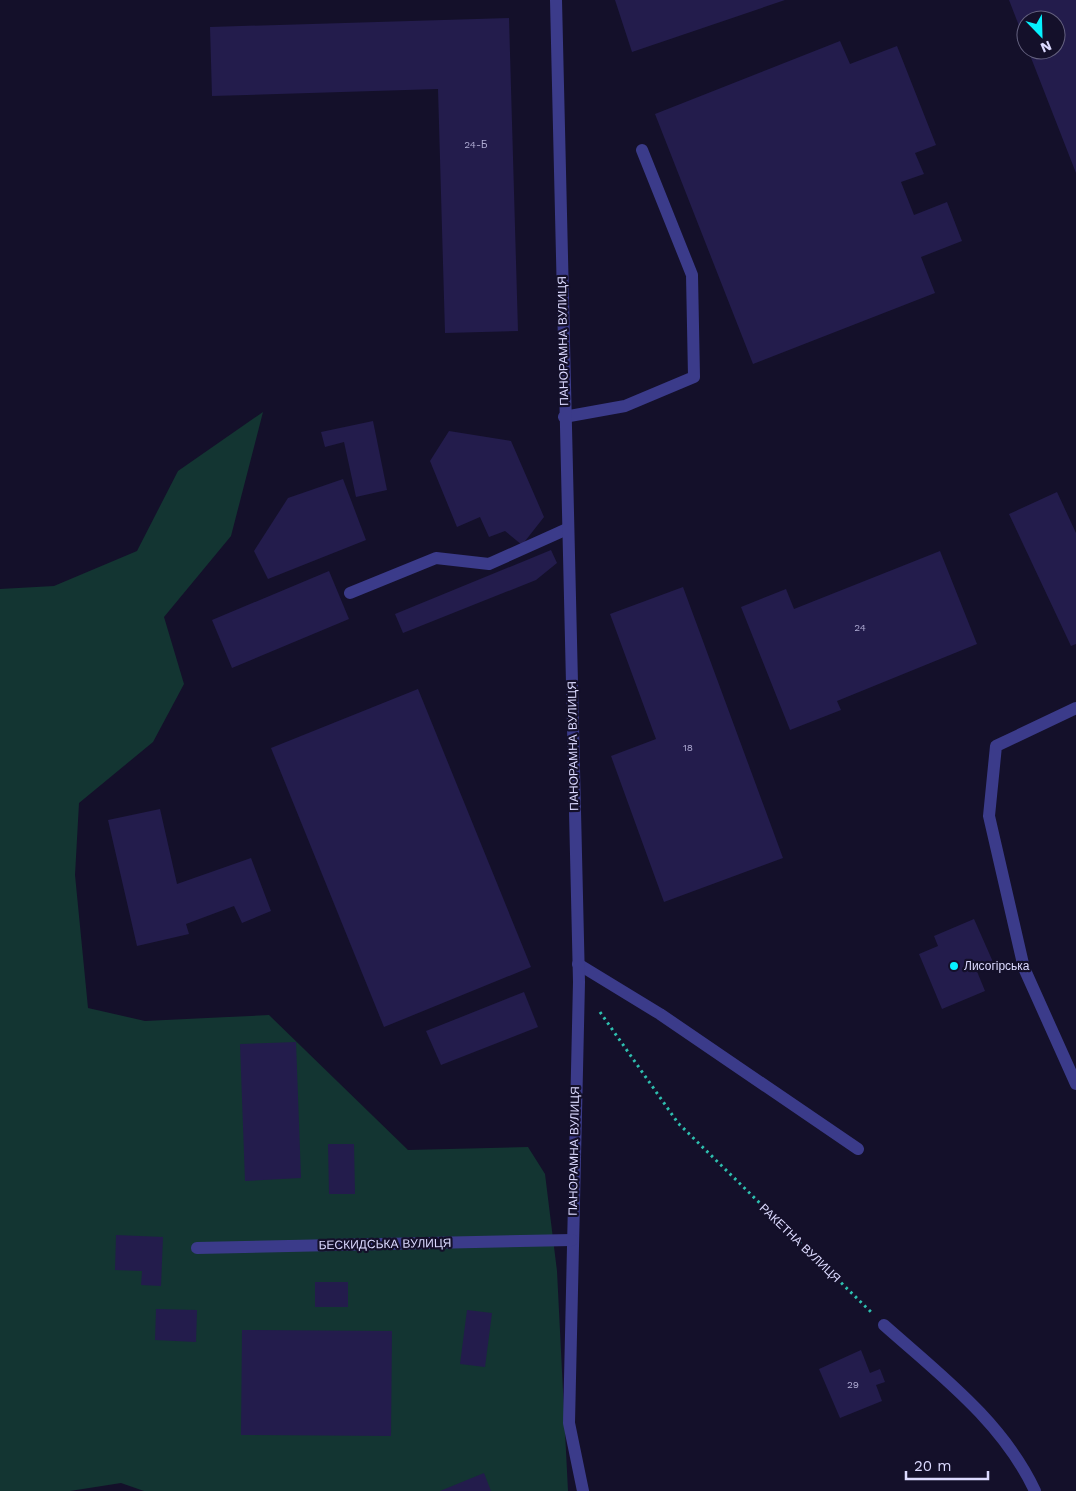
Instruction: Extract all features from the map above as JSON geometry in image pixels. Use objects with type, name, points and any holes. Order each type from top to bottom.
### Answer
[{"type":"street","name":"ПАНОРАМНА ВУЛИЦЯ","points":[[556,0],[564,416],[579,982],[569,1423],[582,1491]]},
{"type":"street","points":[[564,416],[625,406],[694,376],[692,275],[642,150]]},
{"type":"street","points":[[350,594],[436,558],[489,564],[567,529]]},
{"type":"street","points":[[1076,708],[996,746],[989,816],[1024,968],[1076,1084]]},
{"type":"street","points":[[578,964],[660,1014],[858,1148]]},
{"type":"street","name":"БЕСКИДСЬКА ВУЛИЦЯ","points":[[197,1248],[572,1240]]},
{"type":"street","points":[[884,1325],[961,1394],[1006,1442],[1035,1491]]},
{"type":"path","name":"РАКЕТНА ВУЛИЦЯ","points":[[579,982],[678,1123],[884,1325]]},
{"type":"green space","points":[[263,412],[231,536],[164,617],[184,684],[153,742],[79,803],[75,875],[88,1008],[145,1021],[269,1015],[408,1150],[528,1147],[545,1174],[557,1271],[568,1491],[144,1491],[121,1483],[70,1491],[0,1491],[0,589],[54,586],[137,551],[178,471]]},
{"type":"building","points":[[615,0],[785,0],[632,52]]},
{"type":"building","points":[[1009,0],[1076,0],[1076,173],[1032,60],[1066,60],[1066,10],[1016,10],[1016,18]]},
{"type":"building","points":[[509,18],[518,331],[445,333],[438,89],[212,96],[210,27]]},
{"type":"building","points":[[840,41],[850,64],[897,46],[936,145],[915,153],[924,174],[901,182],[914,215],[947,202],[962,241],[921,257],[935,293],[753,364],[655,114]]},
{"type":"building","points":[[373,421],[387,490],[356,497],[344,442],[325,447],[321,432]]},
{"type":"building","points":[[449,431],[511,441],[544,517],[522,545],[505,531],[489,537],[480,517],[457,527],[430,461]]},
{"type":"building","points":[[343,479],[366,540],[268,579],[254,551],[288,498]]},
{"type":"building","points":[[1057,492],[1076,533],[1076,644],[1071,646],[1009,514]]},
{"type":"building","points":[[551,550],[557,563],[536,580],[403,633],[395,614]]},
{"type":"building","points":[[940,551],[977,644],[837,701],[841,710],[790,730],[741,607],[786,589],[794,609]]},
{"type":"building","points":[[329,571],[349,619],[232,668],[212,620]]},
{"type":"building","points":[[683,587],[783,858],[664,902],[611,756],[656,739],[610,614]]},
{"type":"building","points":[[418,689],[531,967],[384,1027],[271,748]]},
{"type":"building","points":[[160,809],[177,884],[251,858],[271,911],[242,923],[234,906],[186,924],[189,934],[137,946],[108,820]]},
{"type":"building","name":"Лисогірська","points":[[974,919],[993,962],[976,969],[985,991],[942,1009],[919,954],[938,946],[934,936]]},
{"type":"building","points":[[524,992],[538,1027],[441,1065],[426,1031]]},
{"type":"building","points":[[296,1042],[301,1178],[245,1181],[240,1044]]},
{"type":"building","points":[[328,1144],[354,1144],[355,1194],[329,1194]]},
{"type":"building","points":[[116,1235],[163,1237],[161,1286],[141,1285],[142,1271],[115,1270]]},
{"type":"building","points":[[315,1282],[348,1282],[348,1307],[315,1307]]},
{"type":"building","points":[[156,1309],[197,1310],[196,1342],[155,1340]]},
{"type":"building","points":[[467,1310],[492,1313],[485,1367],[460,1364]]},
{"type":"building","points":[[242,1330],[392,1331],[391,1436],[241,1435]]},
{"type":"building","points":[[861,1350],[870,1373],[880,1369],[885,1382],[876,1385],[882,1401],[840,1418],[819,1369]]},
{"type":"building","points":[[484,1473],[491,1491],[440,1491]]},
{"type":"place","name":"Лисогірська","points":[[954,966]]}]
